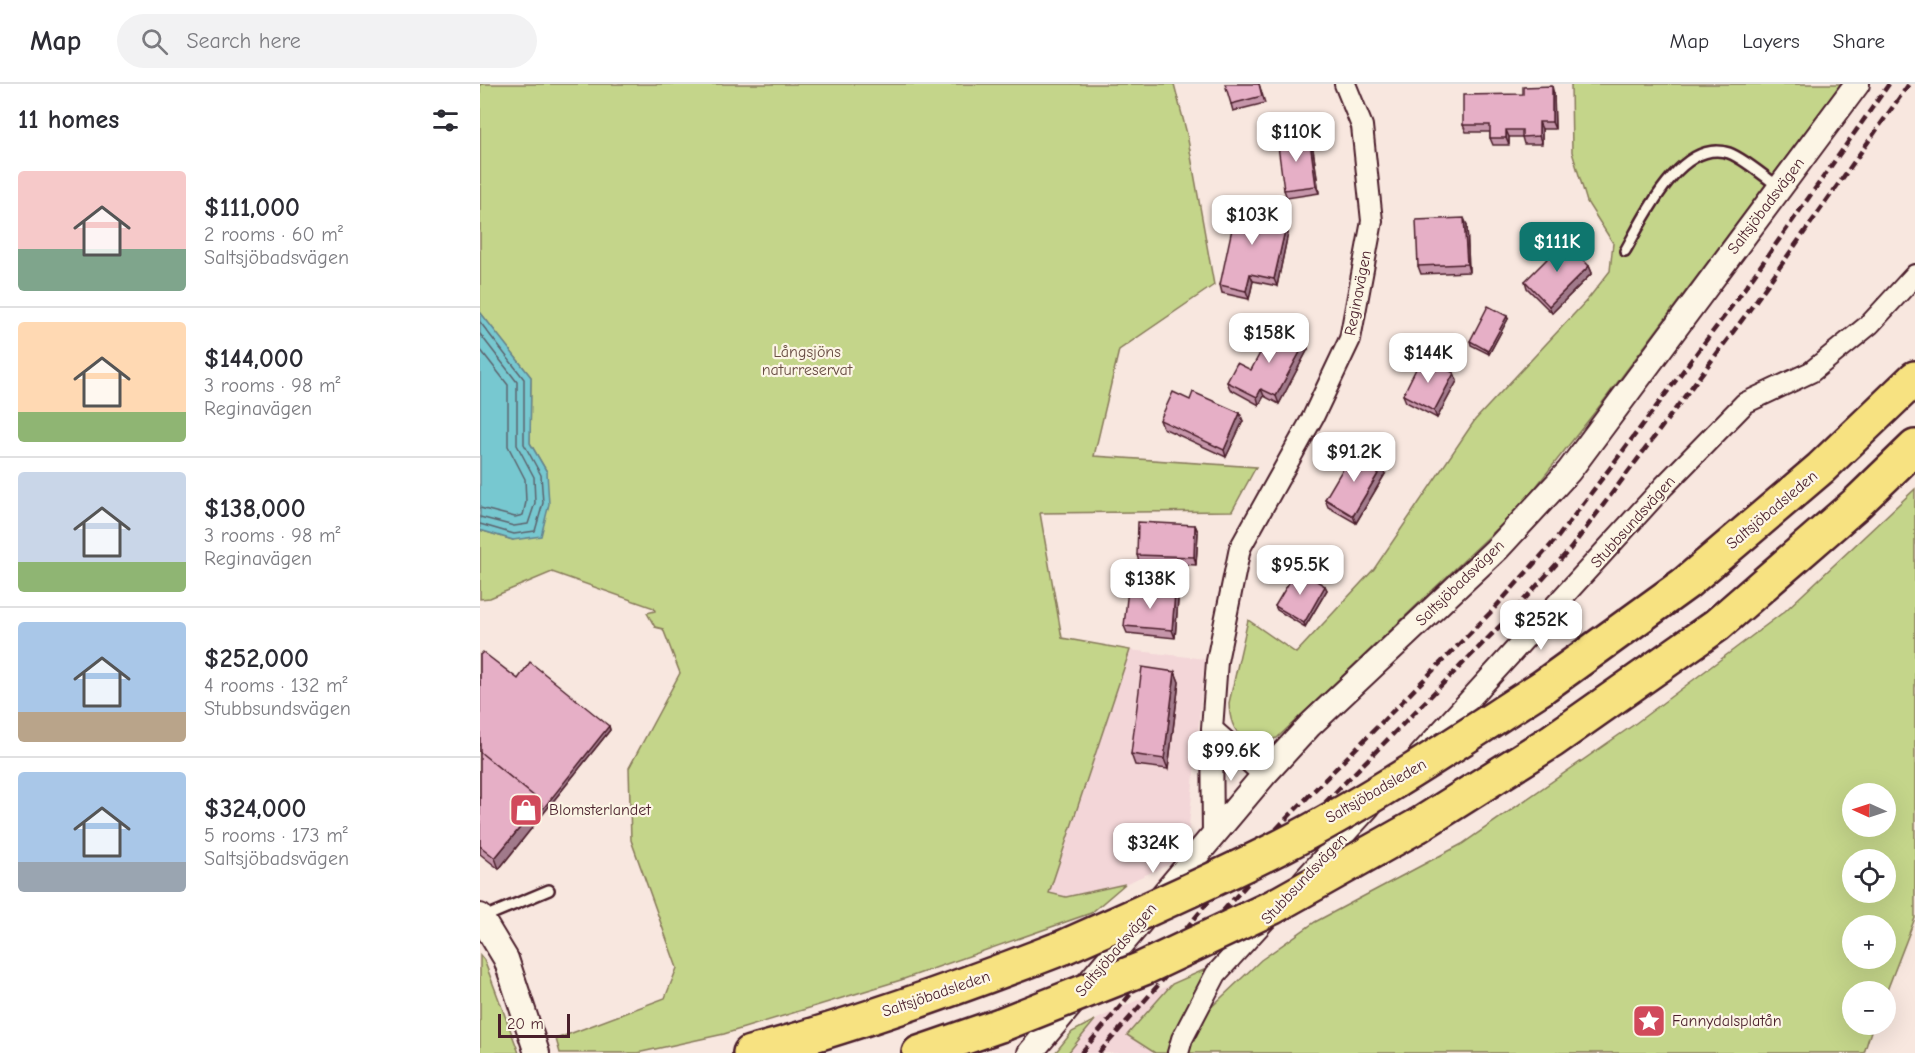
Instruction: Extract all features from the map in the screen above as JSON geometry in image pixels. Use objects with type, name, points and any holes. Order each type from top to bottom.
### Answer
[{"type":"highway","name":"Saltsjöbadsleden","points":[[750,1053],[806,1038],[996,974],[1064,947],[1157,906],[1285,844],[1414,770],[1541,688],[1686,583],[1821,468],[1915,378]]},
{"type":"highway","points":[[919,1053],[1003,1024],[1144,968],[1273,907],[1419,825],[1552,741],[1717,625],[1856,504],[1915,447]]},
{"type":"street","name":"Reginavägen","points":[[1213,835],[1212,729],[1217,661],[1240,548],[1313,417],[1350,339],[1372,221],[1362,126],[1345,84]]},
{"type":"street","name":"Saltsjöbadsvägen","points":[[1030,1053],[1264,775],[1310,725],[1498,548],[1569,471],[1857,84]]},
{"type":"street","name":"Stubbsundsvägen","points":[[1178,1053],[1182,1039],[1216,974],[1664,486],[1745,403],[1811,372],[1870,324],[1915,275]]},
{"type":"street","points":[[1212,729],[1264,775]]},
{"type":"street","points":[[481,917],[506,959],[537,1053]]},
{"type":"lane","points":[[1625,251],[1672,177],[1686,162],[1707,152],[1729,153],[1780,188]]},
{"type":"lane","points":[[481,917],[549,890]]},
{"type":"shaded area","points":[[1130,650],[1205,659],[1186,857],[1125,884],[1066,897],[1049,894]]},
{"type":"shaded area","points":[[1172,984],[1127,1035],[1155,1053],[1068,1053],[1095,1020]]},
{"type":"green space","name":"Långsjöns naturreservat","points":[[480,84],[1174,84],[1187,134],[1214,285],[1119,350],[1094,456],[1256,467],[1232,511],[1040,513],[1062,638],[1130,650],[1049,893],[1066,897],[1125,884],[1091,913],[901,980],[724,1034],[637,1053],[560,1053],[556,1039],[665,998],[677,968],[631,840],[629,768],[680,673],[663,629],[655,627],[647,613],[655,611],[654,608],[552,572],[490,598],[480,599],[480,530],[513,540],[547,472],[530,443],[531,377],[480,312]]},
{"type":"green space","points":[[1571,84],[1841,84],[1602,403],[1520,507],[1277,738],[1256,741],[1241,736],[1232,723],[1229,703],[1248,620],[1296,653],[1374,569],[1475,420],[1588,299],[1610,271],[1613,243],[1587,202],[1572,152]]},
{"type":"green space","points":[[1915,489],[1915,918],[1896,967],[1896,915],[1842,915],[1842,969],[1895,969],[1891,981],[1842,981],[1842,1035],[1870,1035],[1864,1053],[1186,1053],[1203,1015],[1261,960],[1315,922],[1462,844],[1632,726],[1785,611]]},
{"type":"green space","points":[[480,955],[484,960],[519,1053],[480,1053]]},
{"type":"green space","points":[[1206,969],[1166,1053],[1155,1053],[1127,1035],[1172,984]]},
{"type":"green space","points":[[1095,1020],[1068,1053],[1055,1053],[1072,1032]]},
{"type":"water","points":[[480,312],[531,377],[530,443],[547,472],[549,504],[541,536],[513,540],[480,530]]},
{"type":"building","points":[[1225,84],[1259,84],[1262,96],[1231,104]]},
{"type":"building","points":[[1552,86],[1552,122],[1539,122],[1539,136],[1522,137],[1522,130],[1506,130],[1506,138],[1490,138],[1490,125],[1463,125],[1463,95],[1523,94],[1523,87]]},
{"type":"building","points":[[1309,135],[1316,186],[1284,190],[1277,139]]},
{"type":"building","points":[[1239,196],[1266,202],[1262,221],[1286,226],[1274,279],[1250,274],[1246,291],[1220,285]]},
{"type":"building","points":[[1464,218],[1467,264],[1418,266],[1416,220]]},
{"type":"building","points":[[1565,241],[1589,266],[1549,306],[1525,281]]},
{"type":"building","points":[[1488,306],[1507,316],[1488,351],[1470,341]]},
{"type":"building","points":[[1275,325],[1306,341],[1276,396],[1261,389],[1257,397],[1227,382],[1237,363],[1251,370]]},
{"type":"building","points":[[1422,357],[1454,373],[1434,411],[1403,395]]},
{"type":"building","points":[[1173,392],[1190,400],[1193,392],[1240,413],[1224,450],[1160,420]]},
{"type":"building","points":[[1354,450],[1382,467],[1353,516],[1325,499]]},
{"type":"building","points":[[1138,522],[1195,525],[1194,557],[1137,555]]},
{"type":"building","points":[[1297,569],[1325,586],[1304,623],[1275,606]]},
{"type":"building","points":[[1128,589],[1175,593],[1172,630],[1124,626]]},
{"type":"building","points":[[483,652],[518,679],[530,662],[609,726],[543,809],[541,802],[480,752],[480,655]]},
{"type":"building","points":[[1142,667],[1175,672],[1164,759],[1131,754]]},
{"type":"building","points":[[480,752],[541,802],[495,858],[480,846]]},
{"type":"railway","points":[[1081,1053],[1216,893],[1281,824],[1491,612],[1558,537],[1735,302],[1889,84]]},
{"type":"railway","points":[[1099,1053],[1229,904],[1293,835],[1503,623],[1571,548],[1748,312],[1909,84]]},
{"type":"place","name":"Blomsterlandet","points":[[526,810]]},
{"type":"place","name":"Fannydalsplatån","points":[[1649,1021]]}]
